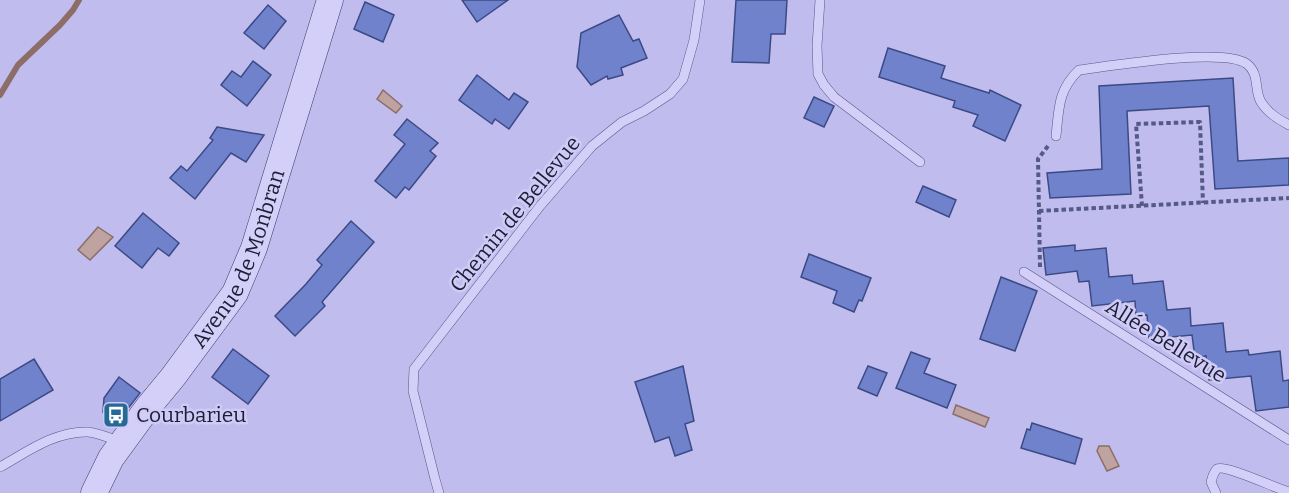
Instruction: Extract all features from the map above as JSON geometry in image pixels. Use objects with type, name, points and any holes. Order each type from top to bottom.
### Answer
[{"type":"street","name":"Avenue de Monbran","points":[[94,493],[111,458],[235,292],[254,248],[330,0]]},
{"type":"lane","name":"Chemin de Bellevue","points":[[439,493],[413,391],[414,369],[540,206],[592,146],[622,122],[670,94],[683,79],[694,40],[700,0]]},
{"type":"lane","points":[[820,0],[818,74],[824,85],[834,97],[920,162]]},
{"type":"lane","points":[[1056,136],[1059,100],[1065,86],[1079,70],[1156,60],[1210,57],[1221,57],[1246,63],[1252,69],[1257,81],[1260,100],[1269,113],[1289,125]]},
{"type":"lane","name":"Allée Bellevue","points":[[1024,272],[1289,440]]},
{"type":"lane","points":[[0,467],[56,437],[89,432],[122,443]]},
{"type":"lane","points":[[1215,493],[1211,482],[1216,470],[1221,468],[1289,492]]},
{"type":"path","points":[[1142,206],[1136,124],[1200,122],[1203,203]]},
{"type":"path","points":[[1034,278],[1040,270],[1038,159],[1056,136]]},
{"type":"path","points":[[1039,211],[1289,198]]},
{"type":"shaded area","points":[[383,90],[402,106],[396,113],[377,99]]},
{"type":"shaded area","points":[[98,227],[113,237],[90,260],[78,250]]},
{"type":"shaded area","points":[[956,405],[989,418],[985,427],[953,414]]},
{"type":"shaded area","points":[[1099,446],[1109,446],[1119,466],[1107,471],[1097,451]]},
{"type":"building","points":[[462,0],[508,0],[477,22]]},
{"type":"building","points":[[736,0],[787,0],[785,34],[771,34],[769,63],[732,62]]},
{"type":"building","points":[[365,2],[394,15],[383,42],[354,29]]},
{"type":"building","points":[[268,5],[286,21],[264,49],[244,33]]},
{"type":"building","points":[[619,15],[633,41],[639,39],[647,58],[621,68],[623,75],[608,79],[607,76],[591,85],[577,67],[581,33]]},
{"type":"building","points":[[888,48],[945,66],[941,78],[989,93],[990,90],[1021,105],[1005,141],[973,126],[978,115],[953,107],[955,101],[879,77]]},
{"type":"building","points":[[253,61],[271,75],[247,106],[221,85],[232,71],[241,77]]},
{"type":"building","points":[[477,75],[509,100],[514,93],[528,102],[509,129],[495,119],[492,124],[459,100]]},
{"type":"building","points":[[1233,78],[1238,161],[1289,158],[1289,185],[1215,189],[1209,106],[1127,111],[1131,194],[1050,198],[1047,173],[1102,169],[1099,86]]},
{"type":"building","points":[[814,97],[834,106],[824,127],[804,118]]},
{"type":"building","points":[[407,119],[438,143],[430,151],[436,156],[409,190],[405,187],[396,198],[375,181],[405,144],[394,135]]},
{"type":"building","points":[[217,127],[264,135],[246,162],[231,153],[195,199],[170,178],[181,166],[187,171],[213,140],[210,138]]},
{"type":"building","points":[[923,186],[956,200],[949,217],[916,202]]},
{"type":"building","points":[[143,213],[179,243],[169,256],[158,248],[142,268],[115,246]]},
{"type":"building","points":[[351,221],[374,242],[322,302],[325,306],[295,336],[275,316],[322,265],[317,260]]},
{"type":"building","points":[[1075,245],[1075,251],[1106,248],[1109,277],[1132,275],[1133,284],[1163,281],[1167,310],[1190,308],[1191,326],[1223,323],[1226,352],[1248,350],[1249,355],[1280,351],[1283,381],[1289,380],[1289,407],[1256,411],[1251,376],[1209,380],[1206,356],[1195,358],[1192,335],[1149,339],[1147,315],[1136,316],[1135,301],[1092,306],[1089,281],[1079,282],[1077,271],[1046,275],[1043,248]]},
{"type":"building","points":[[809,254],[871,278],[862,301],[859,300],[854,312],[833,303],[837,291],[801,277]]},
{"type":"building","points":[[1001,277],[1037,291],[1015,351],[980,339]]},
{"type":"building","points":[[233,349],[269,376],[248,404],[212,377]]},
{"type":"building","points":[[911,352],[930,359],[924,373],[956,385],[947,408],[896,388]]},
{"type":"building","points":[[34,359],[53,390],[0,421],[0,379]]},
{"type":"building","points":[[683,366],[694,421],[685,424],[692,450],[675,456],[669,437],[655,442],[635,382]]},
{"type":"building","points":[[868,366],[887,373],[877,396],[858,388]]},
{"type":"building","points":[[119,377],[140,393],[126,411],[103,412],[104,398]]},
{"type":"building","points":[[1032,423],[1082,439],[1075,464],[1021,448],[1027,429],[1030,430]]},
{"type":"waterway","points":[[0,95],[18,65],[60,25],[79,0]]},
{"type":"place","name":"Courbarieu","points":[[116,415]]}]
